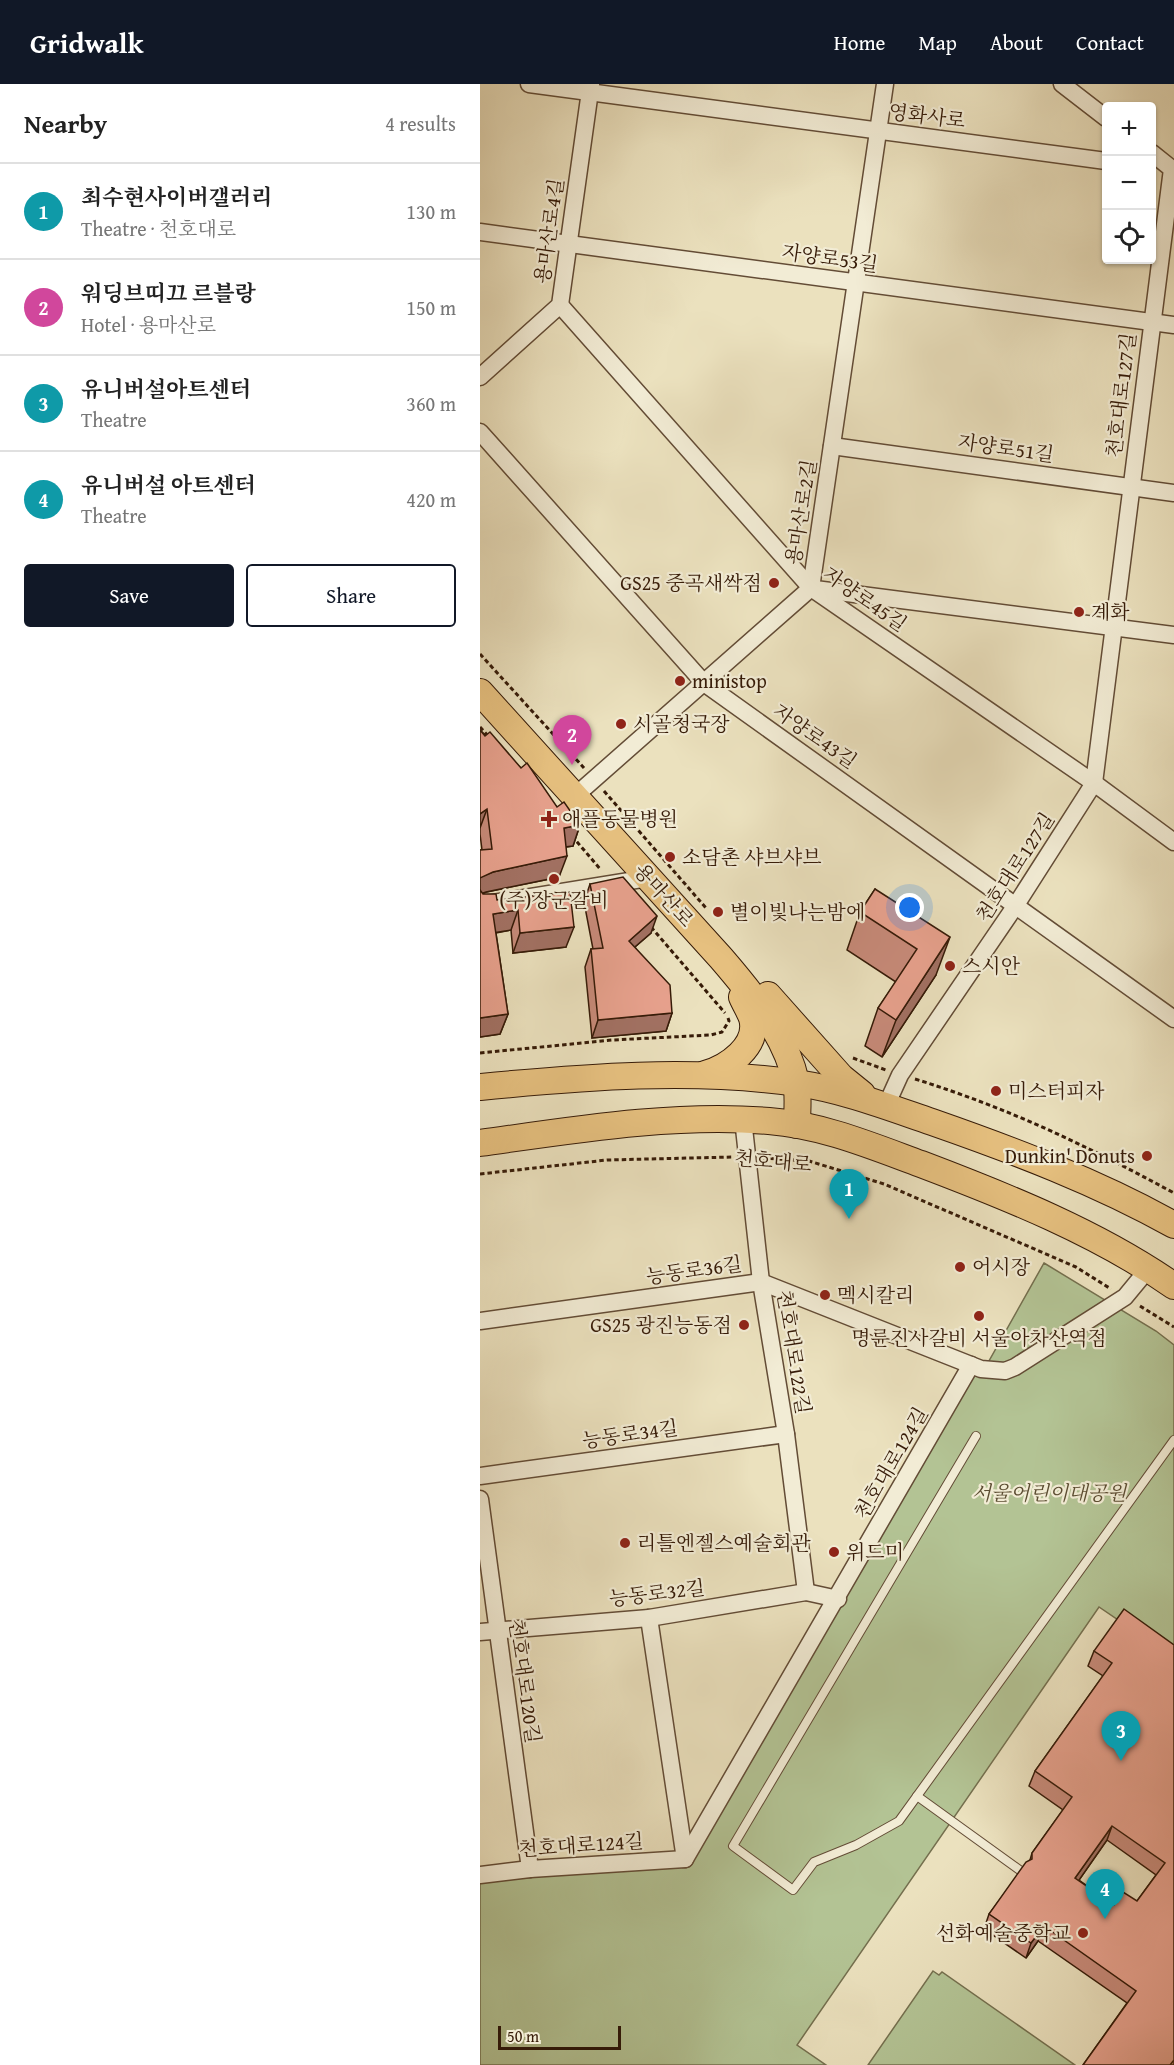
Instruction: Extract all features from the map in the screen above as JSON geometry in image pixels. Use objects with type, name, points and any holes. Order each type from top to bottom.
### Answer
[{"type":"main road","name":"용마산로","points":[[480,692],[730,969],[769,1021],[785,1051],[796,1083],[797,1125]]},
{"type":"main road","points":[[698,1076],[727,1065],[752,1038],[752,1018],[730,969]]},
{"type":"main road","points":[[730,969],[767,994],[841,1077],[878,1104]]},
{"type":"main road","points":[[480,1087],[586,1078],[698,1076],[796,1083],[878,1104],[1059,1170],[1111,1191],[1174,1225]]},
{"type":"main road","name":"천호대로","points":[[480,1143],[615,1126],[742,1119],[797,1125],[863,1142],[952,1176],[1088,1236],[1149,1268],[1174,1286]]},
{"type":"street","name":"영화사로","points":[[529,84],[590,88],[879,131],[1102,160]]},
{"type":"street","name":"용마산로2길","points":[[575,796],[811,588],[885,84]]},
{"type":"street","points":[[1062,84],[1102,114]]},
{"type":"street","name":"용마산로4길","points":[[480,377],[560,305],[590,88]]},
{"type":"street","points":[[1156,156],[1173,169]]},
{"type":"street","points":[[1156,167],[1173,169]]},
{"type":"street","name":"천호대로127길","points":[[878,1104],[1016,905],[1094,783],[1173,169]]},
{"type":"street","name":"자양로53길","points":[[480,232],[1174,325]]},
{"type":"street","name":"자양로45길","points":[[560,305],[811,588],[1094,783],[1174,842]]},
{"type":"street","name":"자양로43길","points":[[480,432],[704,683],[1174,1019]]},
{"type":"street","name":"자양로51길","points":[[832,446],[1174,493]]},
{"type":"street","points":[[811,588],[1174,634]]},
{"type":"street","points":[[480,905],[648,878]]},
{"type":"street","name":"천호대로122길","points":[[742,1119],[761,1282],[786,1434],[806,1592]]},
{"type":"street","points":[[971,1365],[993,1371],[1005,1371],[1015,1367],[1125,1297],[1149,1268]]},
{"type":"street","name":"능동로36길","points":[[480,1321],[761,1282],[971,1365]]},
{"type":"street","name":"천호대로124길","points":[[480,1875],[530,1869],[685,1859],[838,1599],[971,1365]]},
{"type":"street","name":"능동로34길","points":[[480,1476],[786,1434]]},
{"type":"street","name":"천호대로120길","points":[[480,1499],[488,1631],[530,1869]]},
{"type":"street","name":"능동로32길","points":[[488,1631],[649,1618],[806,1592],[838,1599]]},
{"type":"street","points":[[649,1618],[685,1859]]},
{"type":"lane","points":[[976,1436],[733,1846],[793,1890],[814,1862],[856,1845],[899,1821],[1174,1440]]},
{"type":"lane","points":[[917,1796],[1021,1871]]},
{"type":"path","points":[[480,654],[594,779],[708,910]]},
{"type":"path","points":[[480,1053],[612,1040],[711,1035],[722,1032],[729,1021]]},
{"type":"path","points":[[846,1053],[863,1063],[1021,1115],[1094,1150],[1174,1193]]},
{"type":"path","name":"천호대로","points":[[480,1174],[607,1160],[747,1156],[809,1161],[884,1184],[1076,1267],[1174,1327]]},
{"type":"green space","name":"서울어린이대공원","points":[[1044,1263],[1156,1331],[1174,1345],[1174,1658],[1099,1607],[797,2045],[826,2065],[480,2065],[480,1883],[531,1877],[687,1866],[973,1372],[981,1375]]},
{"type":"green space","points":[[933,1971],[939,1975],[942,1972],[1075,2065],[868,2065]]},
{"type":"building","points":[[480,730],[485,736],[490,732],[521,768],[527,763],[557,807],[564,802],[580,825],[564,828],[567,856],[493,872],[480,878],[480,850],[492,849],[487,809],[480,814]]},
{"type":"building","points":[[623,877],[657,916],[629,941],[670,985],[672,1013],[598,1020],[591,949],[603,948],[590,884]]},
{"type":"building","points":[[875,889],[950,937],[896,1020],[878,1008],[917,949],[860,912]]},
{"type":"building","points":[[480,890],[483,894],[496,894],[497,900],[570,892],[574,927],[520,933],[518,910],[493,914],[508,1014],[480,1018]]},
{"type":"building","points":[[1124,1609],[1174,1645],[1174,2060],[1170,2065],[1083,2065],[1136,1991],[1044,1926],[1031,1943],[989,1914],[1026,1862],[1032,1859],[1032,1853],[1072,1797],[1035,1771],[1112,1663],[1094,1651]],"holes":[[[1112,1826],[1165,1863],[1137,1901],[1123,1892],[1114,1905],[1075,1878]]]},
{"type":"place","name":"GS25 중곡새싹점","points":[[774,583]]},
{"type":"place","name":"계화","points":[[1079,612]]},
{"type":"place","name":"ministop","points":[[680,681]]},
{"type":"place","name":"시골청국장","points":[[621,724]]},
{"type":"place","name":"워딩브띠끄 르블랑","points":[[572,765]]},
{"type":"place","name":"애플동물병원","points":[[549,819]]},
{"type":"place","name":"소담촌 샤브샤브","points":[[670,857]]},
{"type":"place","name":"(주)장군갈비","points":[[554,879]]},
{"type":"place","name":"별이빛나는밤에","points":[[718,912]]},
{"type":"place","name":"스시안","points":[[950,966]]},
{"type":"place","name":"미스터피자","points":[[996,1091]]},
{"type":"place","name":"Dunkin' Donuts","points":[[1147,1156]]},
{"type":"place","name":"최수현사이버갤러리","points":[[849,1219]]},
{"type":"place","name":"어시장","points":[[960,1267]]},
{"type":"place","name":"멕시칼리","points":[[825,1295]]},
{"type":"place","name":"명륜진사갈비 서울아차산역점","points":[[979,1316]]},
{"type":"place","name":"GS25 광진능동점","points":[[744,1325]]},
{"type":"place","name":"리틀엔젤스예술회관","points":[[625,1543]]},
{"type":"place","name":"위드미","points":[[834,1552]]},
{"type":"place","name":"유니버설아트센터","points":[[1121,1761]]},
{"type":"place","name":"유니버설 아트센터","points":[[1105,1919]]},
{"type":"place","name":"선화예술중학교","points":[[1083,1933]]}]
